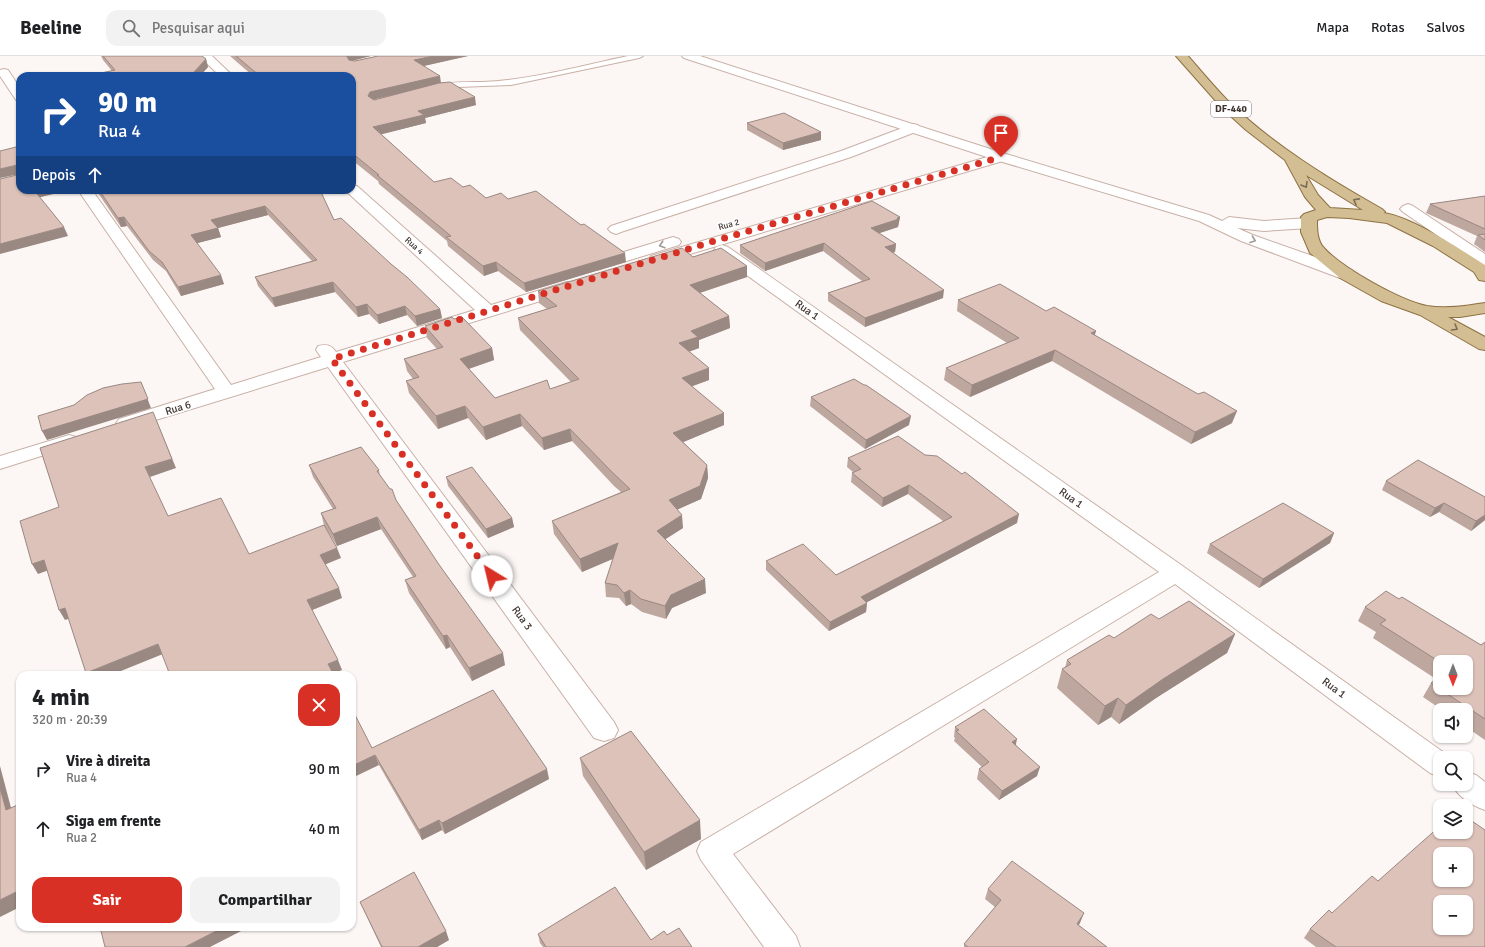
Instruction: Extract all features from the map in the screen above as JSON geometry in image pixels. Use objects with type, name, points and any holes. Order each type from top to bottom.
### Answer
[{"type":"main road","name":"DF-440","points":[[1182,56],[1233,112],[1287,155],[1350,198],[1391,219]]},
{"type":"main road","name":"DF-440","points":[[1287,155],[1312,197],[1326,212]]},
{"type":"main road","points":[[1485,276],[1480,269],[1439,242],[1391,219],[1349,213],[1326,212],[1309,217],[1309,232],[1316,250],[1346,274],[1386,297],[1425,311],[1485,345]]},
{"type":"main road","points":[[1425,311],[1460,312],[1485,308]]},
{"type":"street","points":[[205,56],[223,72]]},
{"type":"street","points":[[688,56],[1001,157],[1204,218],[1247,238],[1346,274]]},
{"type":"street","points":[[4,73],[16,91]]},
{"type":"street","points":[[616,229],[846,154],[913,128]]},
{"type":"street","name":"Rua 2","points":[[482,307],[705,238],[858,187],[982,150]]},
{"type":"street","name":"Rua 2","points":[[705,238],[872,195],[1001,157]]},
{"type":"street","points":[[858,187],[872,195]]},
{"type":"street","points":[[88,194],[223,388]]},
{"type":"street","name":"Rua 4","points":[[356,194],[482,307]]},
{"type":"street","points":[[1408,208],[1485,261]]},
{"type":"street","points":[[1204,218],[1264,226],[1309,223]]},
{"type":"street","name":"Rua 1","points":[[705,238],[1176,573],[1433,760]]},
{"type":"street","points":[[329,355],[482,307]]},
{"type":"street","name":"Rua 6","points":[[106,424],[329,355]]},
{"type":"street","name":"Rua 3","points":[[329,355],[604,730]]},
{"type":"street","points":[[0,450],[79,432],[0,463]]},
{"type":"street","points":[[784,947],[712,851],[1176,573]]},
{"type":"street","points":[[1473,789],[1485,798]]},
{"type":"lane","points":[[426,90],[440,87],[511,83],[639,56]]},
{"type":"building","points":[[103,56],[202,56],[206,59],[194,72],[106,72],[115,70]]},
{"type":"building","points":[[236,56],[347,56],[349,60],[355,61],[378,56],[434,56],[414,60],[440,76],[370,92],[368,96],[374,100],[439,83],[450,82],[475,97],[418,111],[424,115],[373,127],[434,182],[451,178],[463,187],[470,185],[486,198],[501,193],[508,199],[536,191],[581,225],[584,224],[625,253],[524,283],[496,262],[483,266],[446,237],[451,236],[356,156],[356,72],[255,72]]},
{"type":"building","points":[[784,113],[821,132],[783,143],[747,123]]},
{"type":"building","points":[[16,147],[16,165],[0,169],[0,151]]},
{"type":"building","points":[[16,175],[16,194],[37,194],[64,227],[0,244],[0,179]]},
{"type":"building","points":[[102,194],[322,194],[334,220],[341,218],[407,277],[440,309],[415,316],[405,306],[377,315],[367,304],[356,307],[333,282],[272,298],[255,277],[317,260],[265,206],[211,220],[218,228],[191,235],[221,275],[178,287],[162,262],[149,251],[124,217],[118,218]]},
{"type":"building","points":[[1485,196],[1485,229],[1430,204]]},
{"type":"building","points":[[872,201],[900,217],[897,218],[899,219],[871,228],[896,244],[885,247],[944,290],[865,318],[828,293],[870,279],[824,243],[765,263],[740,245]]},
{"type":"building","points":[[1485,234],[1485,240],[1478,235]]},
{"type":"building","points":[[682,248],[693,257],[721,248],[747,266],[690,285],[729,316],[691,331],[698,337],[679,343],[709,368],[682,378],[724,413],[673,433],[707,465],[700,486],[669,500],[682,515],[657,531],[705,579],[671,595],[665,606],[641,599],[630,590],[624,593],[617,585],[605,583],[618,543],[580,559],[552,521],[630,489],[570,429],[542,438],[520,414],[483,427],[465,406],[436,416],[406,381],[419,377],[404,359],[443,347],[425,326],[452,317],[454,319],[462,317],[492,348],[460,359],[495,398],[547,380],[550,389],[579,379],[518,318],[557,306],[538,291]]},
{"type":"building","points":[[1000,284],[1046,311],[1054,307],[1096,331],[1091,333],[1168,377],[1198,394],[1204,392],[1237,411],[1195,432],[1055,350],[972,385],[946,368],[1019,338],[958,300]]},
{"type":"building","points":[[854,379],[866,385],[911,416],[866,440],[811,397]]},
{"type":"building","points":[[141,382],[148,399],[42,431],[38,416],[74,405],[87,395],[103,388]]},
{"type":"building","points":[[153,412],[172,459],[145,467],[168,516],[221,498],[249,554],[324,525],[337,548],[320,555],[339,588],[307,600],[338,660],[328,664],[332,671],[168,671],[158,644],[91,671],[85,671],[65,608],[59,610],[44,560],[32,564],[20,521],[59,507],[40,448]]},
{"type":"building","points":[[898,436],[925,455],[937,456],[962,474],[965,472],[1019,514],[861,597],[867,603],[830,622],[766,561],[803,544],[836,575],[952,517],[909,485],[883,498],[852,473],[861,469],[848,458]]},
{"type":"building","points":[[361,447],[379,470],[377,471],[390,489],[392,489],[396,500],[440,566],[503,653],[469,668],[447,635],[443,636],[405,580],[416,576],[377,517],[333,534],[321,513],[336,508],[309,465]]},
{"type":"building","points":[[1418,460],[1485,497],[1485,515],[1476,521],[1444,503],[1435,508],[1386,481]]},
{"type":"building","points":[[472,467],[512,518],[486,529],[446,477]]},
{"type":"building","points":[[1283,503],[1334,533],[1263,579],[1210,544]]},
{"type":"building","points":[[1386,591],[1399,599],[1402,597],[1481,645],[1485,642],[1485,719],[1473,711],[1473,703],[1461,703],[1449,695],[1473,695],[1473,655],[1433,655],[1433,658],[1380,624],[1386,620],[1365,607]]},
{"type":"building","points":[[1189,601],[1235,634],[1163,679],[1126,705],[1118,698],[1105,706],[1062,669],[1071,664],[1067,660],[1109,635],[1114,638],[1151,614],[1159,619]]},
{"type":"building","points":[[493,690],[547,769],[442,823],[439,820],[419,830],[375,755],[356,764],[356,717],[372,748]]},
{"type":"building","points":[[984,709],[1017,739],[1012,742],[1040,767],[1002,791],[979,769],[989,762],[956,731],[959,730],[955,727]]},
{"type":"building","points":[[631,731],[700,820],[644,852],[580,758]]},
{"type":"building","points":[[0,788],[6,810],[16,806],[16,892],[0,900]]},
{"type":"building","points":[[1473,822],[1485,830],[1485,947],[1336,947],[1310,929],[1329,910],[1332,913],[1372,876],[1378,881],[1433,832],[1433,839],[1473,839]]},
{"type":"building","points":[[1012,861],[1084,913],[1077,924],[1107,947],[968,947],[964,944],[1001,900],[988,889]]},
{"type":"building","points":[[414,872],[446,931],[418,947],[382,947],[360,902]]},
{"type":"building","points":[[615,887],[651,940],[664,931],[667,935],[679,928],[692,947],[546,947],[538,934]]},
{"type":"building","points":[[101,931],[216,931],[185,947],[105,947]]},
{"type":"route","points":[[492,576],[332,359],[711,242],[1001,157]]}]
